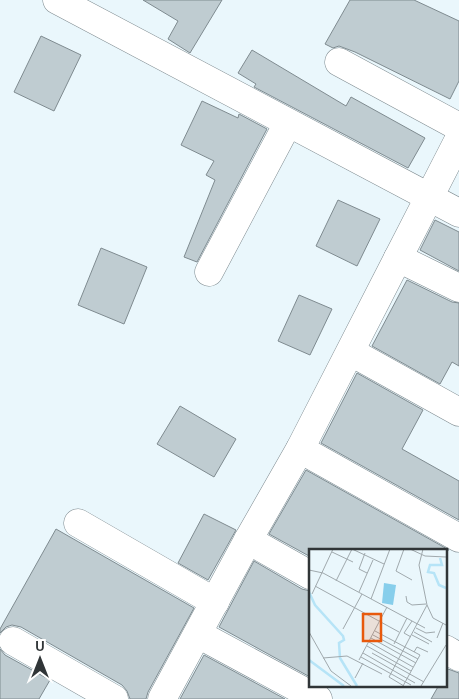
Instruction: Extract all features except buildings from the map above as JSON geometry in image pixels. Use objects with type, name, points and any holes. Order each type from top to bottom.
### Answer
[{"type":"street","points":[[57,0],[459,213]]},
{"type":"street","points":[[339,62],[459,127]]},
{"type":"street","points":[[209,272],[288,123]]},
{"type":"street","points":[[162,699],[248,540],[300,449],[459,139]]},
{"type":"street","points":[[398,258],[459,288]]},
{"type":"street","points":[[351,352],[459,412]]},
{"type":"street","points":[[300,449],[459,538]]},
{"type":"street","points":[[78,523],[215,602]]},
{"type":"street","points":[[248,540],[309,574]]},
{"type":"street","points":[[198,634],[318,699]]},
{"type":"street","points":[[13,641],[114,699]]},
{"type":"street","points":[[446,650],[459,657]]}]
